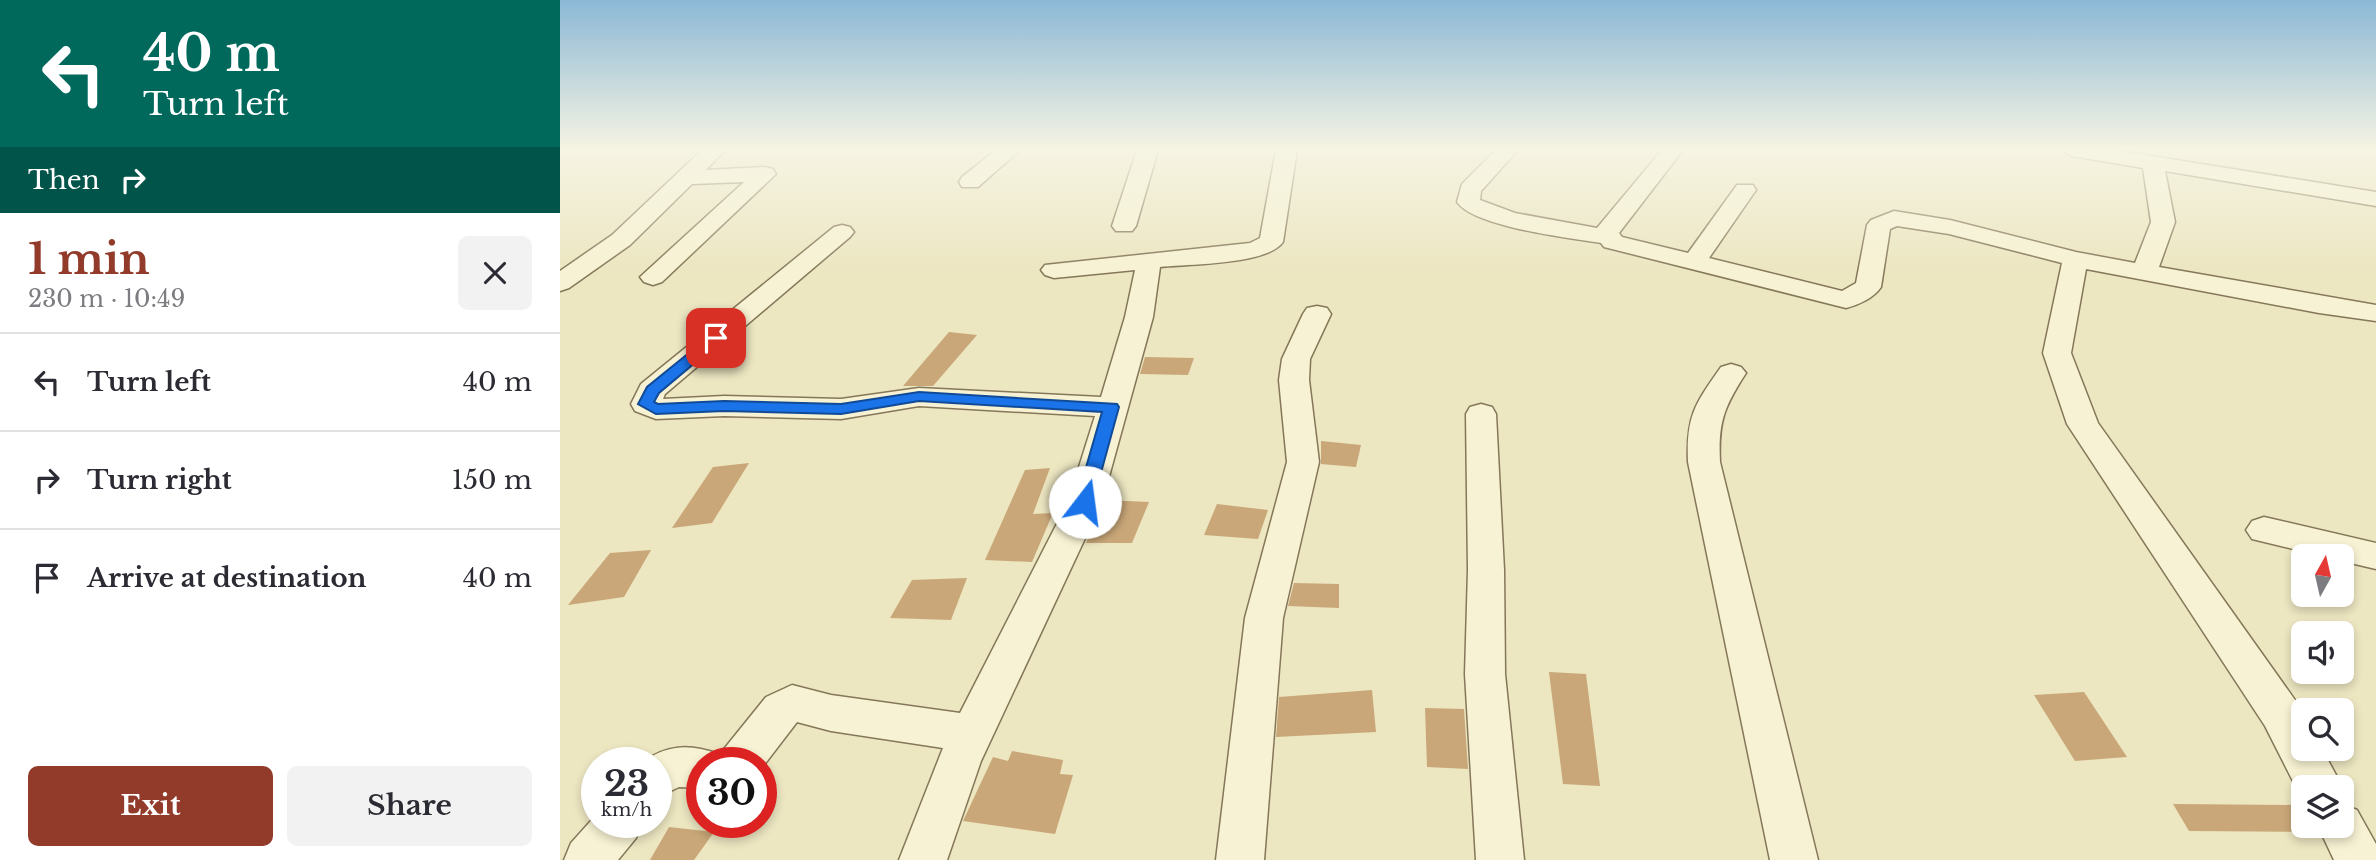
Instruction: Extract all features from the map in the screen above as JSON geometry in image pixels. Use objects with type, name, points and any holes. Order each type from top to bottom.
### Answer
[{"type":"street","points":[[560,283],[621,240],[672,190]]},
{"type":"street","points":[[653,276],[747,190]]},
{"type":"street","points":[[1124,226],[1135,190]]},
{"type":"street","points":[[1054,270],[1255,250],[1271,242],[1280,190]]},
{"type":"street","points":[[1470,190],[1468,202],[1472,207],[1493,215],[1608,237]]},
{"type":"street","points":[[1641,190],[1606,233],[1613,242],[1846,300],[1868,287],[1879,225],[1894,218],[1950,227],[2075,259],[2319,305],[2376,313]]},
{"type":"street","points":[[1694,262],[1745,190]]},
{"type":"street","points":[[2144,272],[2163,222],[2157,190]]},
{"type":"street","points":[[2319,190],[2376,199]]},
{"type":"street","points":[[842,232],[652,390],[646,404],[656,409],[724,406],[841,409],[928,397],[1111,407]]},
{"type":"street","points":[[2075,259],[2057,353],[2083,424],[2280,713],[2313,775]]},
{"type":"street","points":[[923,860],[959,760],[1085,502],[1139,317],[1149,260]]},
{"type":"street","points":[[1240,860],[1264,618],[1303,462],[1295,392],[1296,359],[1317,314]]},
{"type":"street","points":[[1731,373],[1705,413],[1702,430],[1704,462],[1794,860]]},
{"type":"street","points":[[1481,414],[1486,570],[1485,674],[1500,860]]},
{"type":"street","points":[[2264,530],[2376,556]]},
{"type":"street","points":[[753,747],[782,710],[792,704],[831,713],[972,733]]},
{"type":"street","points":[[588,860],[607,838]]},
{"type":"street","points":[[2347,838],[2359,860]]},
{"type":"building","points":[[949,332],[977,335],[933,386],[903,386]]},
{"type":"building","points":[[1145,357],[1194,358],[1188,375],[1140,374]]},
{"type":"building","points":[[1321,441],[1361,445],[1356,467],[1321,464]]},
{"type":"building","points":[[749,463],[712,523],[672,528],[713,467]]},
{"type":"building","points":[[1050,468],[1033,514],[1053,513],[1032,562],[985,560],[1025,470]]},
{"type":"building","points":[[1105,500],[1149,502],[1132,543],[1086,543]]},
{"type":"building","points":[[1217,504],[1268,510],[1258,539],[1204,535]]},
{"type":"building","points":[[651,550],[624,597],[568,605],[610,553]]},
{"type":"building","points":[[967,578],[951,620],[890,618],[912,580]]},
{"type":"building","points":[[1294,583],[1339,584],[1339,608],[1288,606]]},
{"type":"building","points":[[1549,672],[1586,674],[1600,786],[1563,784]]},
{"type":"building","points":[[1372,690],[1376,732],[1276,737],[1279,697]]},
{"type":"building","points":[[2084,692],[2127,757],[2075,761],[2034,695]]},
{"type":"building","points":[[1425,708],[1464,709],[1468,769],[1427,767]]},
{"type":"building","points":[[1012,751],[1063,760],[1060,774],[1073,775],[1055,834],[963,821],[993,757],[1008,761]]},
{"type":"building","points":[[2173,804],[2291,805],[2291,832],[2189,831]]},
{"type":"building","points":[[672,827],[686,829],[686,838],[710,838],[694,860],[650,860],[663,838],[672,838]]},
{"type":"route","points":[[716,338],[652,390],[646,404],[656,409],[724,406],[841,409],[919,397],[1111,407],[1085,502]]}]
